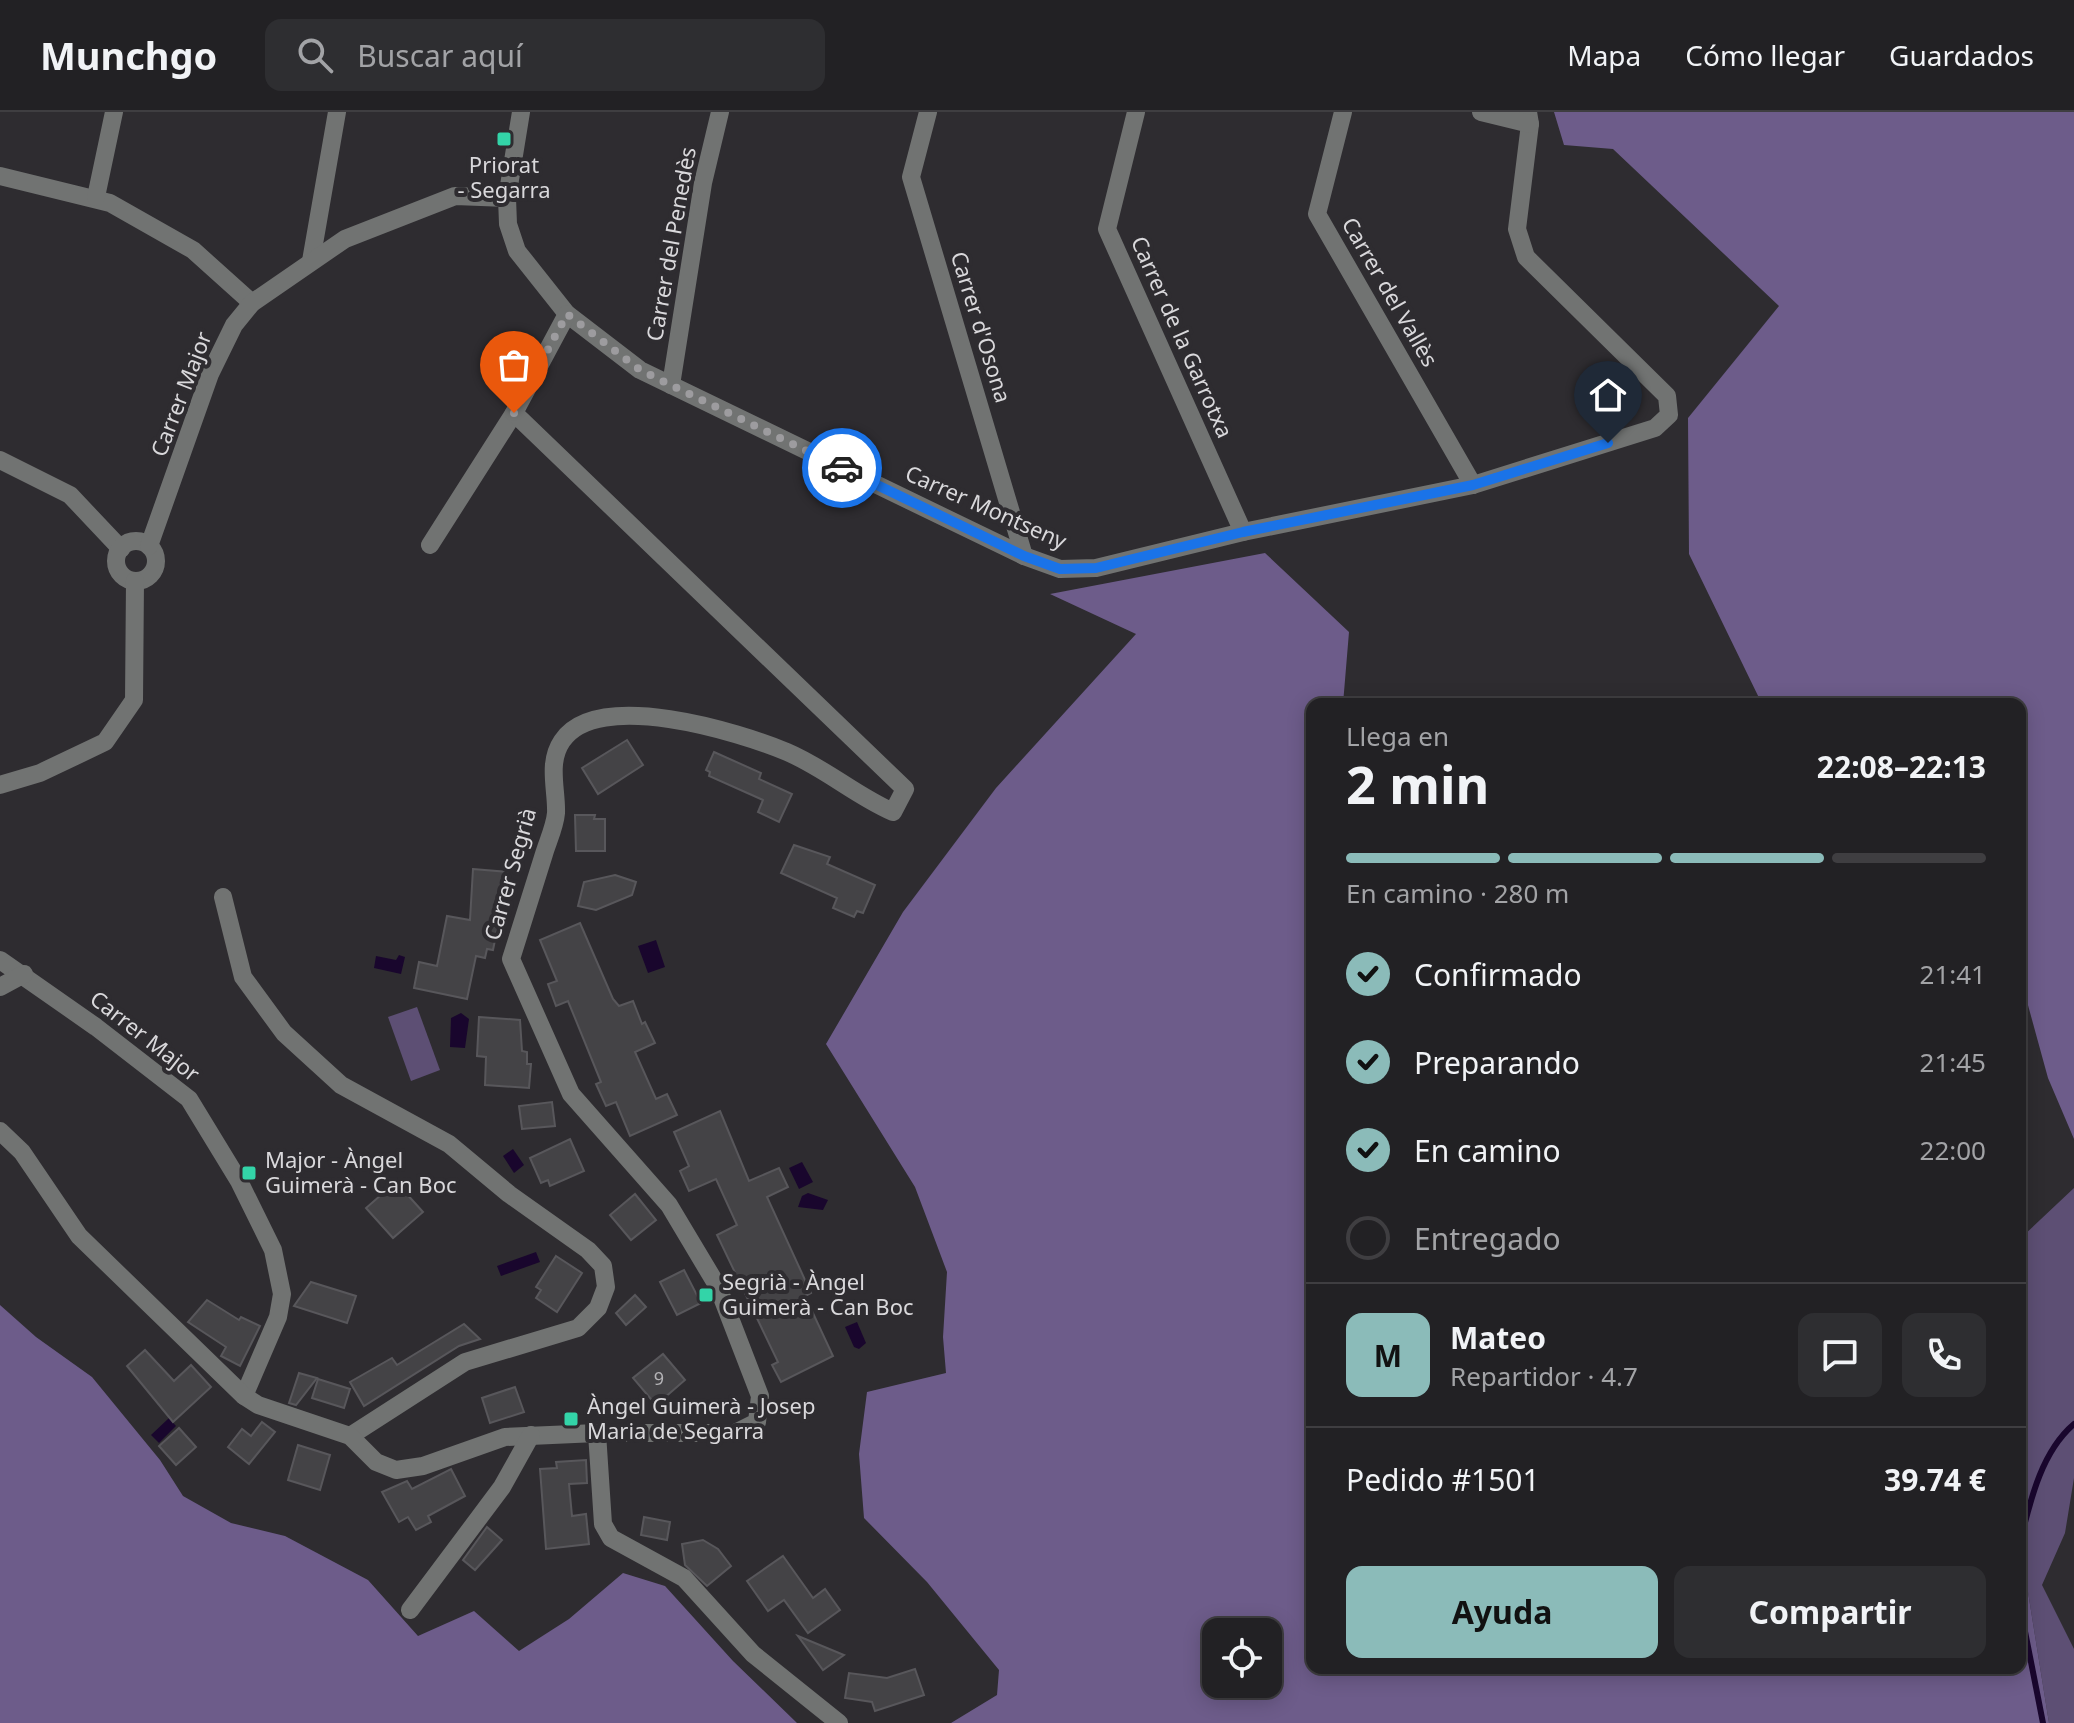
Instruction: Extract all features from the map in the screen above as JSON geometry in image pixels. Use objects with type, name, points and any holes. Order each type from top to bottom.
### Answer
[{"type":"street","points":[[96,197],[114,112]]},
{"type":"street","points":[[311,261],[337,112]]},
{"type":"street","name":"Carrer Montseny","points":[[521,112],[507,198],[508,224],[517,251],[567,314],[640,370],[1024,556],[1060,569],[1096,568],[1243,532],[1473,485],[1655,428],[1669,415],[1667,396],[1526,257],[1517,229],[1529,118]]},
{"type":"street","name":"Carrer del Penedès","points":[[671,385],[703,183],[720,112]]},
{"type":"street","name":"Carrer d'Osona","points":[[928,112],[911,177],[1024,556]]},
{"type":"street","name":"Carrer de la Garrotxa","points":[[1136,112],[1107,229],[1243,532]]},
{"type":"street","name":"Carrer del Vallès","points":[[1343,112],[1317,214],[1473,485]]},
{"type":"street","points":[[1481,112],[1529,118]]},
{"type":"street","points":[[0,176],[96,197],[193,250],[252,303]]},
{"type":"street","name":"Carrer Major","points":[[149,546],[210,374],[234,325],[252,303],[345,239],[455,196],[507,198]]},
{"type":"street","points":[[430,545],[514,413],[567,314]]},
{"type":"street","name":"Carrer Segrià","points":[[514,413],[905,789],[893,812],[875,804],[835,775],[787,752],[725,731],[633,714],[581,723],[561,742],[553,774],[556,815],[511,959],[571,1094],[669,1205],[718,1287],[760,1396],[757,1422],[735,1433],[597,1433]]},
{"type":"street","points":[[0,460],[70,495],[121,549]]},
{"type":"street","points":[[134,541],[149,546],[155,556],[154,569],[146,578],[135,581],[125,577],[118,568],[121,549],[134,541]]},
{"type":"street","points":[[0,785],[40,773],[105,742],[134,700],[135,581]]},
{"type":"street","points":[[223,897],[243,977],[284,1033],[341,1085],[449,1144],[509,1194],[588,1250],[603,1266],[606,1287],[598,1308],[578,1328],[465,1362],[350,1436]]},
{"type":"street","name":"Carrer Major","points":[[0,960],[24,974],[189,1099],[239,1181],[273,1250],[282,1294],[274,1328],[244,1396]]},
{"type":"street","points":[[0,987],[24,974]]},
{"type":"street","points":[[0,1131],[22,1152],[79,1236],[244,1396],[258,1405],[350,1436],[376,1462],[396,1470],[423,1466],[505,1437],[597,1433],[603,1524],[611,1538],[684,1578],[753,1654],[839,1723]]},
{"type":"street","points":[[410,1610],[502,1487],[531,1435]]},
{"type":"shaded area","points":[[1554,112],[2074,112],[2074,1139],[2048,1078],[2026,998],[2026,698],[1759,698],[1689,554],[1688,418],[1779,306],[1613,149],[1564,145]]},
{"type":"shaded area","points":[[1265,553],[1349,632],[1344,698],[1306,698],[1306,1674],[2026,1674],[2026,1579],[2049,1723],[951,1723],[997,1695],[999,1670],[927,1582],[864,1518],[859,1454],[867,1392],[946,1373],[943,1337],[947,1272],[915,1187],[826,1044],[903,912],[996,788],[1136,634],[1050,594]]},
{"type":"shaded area","points":[[656,940],[665,967],[648,973],[638,946]]},
{"type":"shaded area","points":[[399,955],[405,957],[401,974],[374,968],[376,956],[396,960]]},
{"type":"shaded area","points":[[417,1007],[440,1070],[411,1081],[388,1017]]},
{"type":"shaded area","points":[[461,1013],[469,1019],[465,1048],[450,1047],[451,1018]]},
{"type":"shaded area","points":[[513,1149],[524,1165],[514,1173],[503,1156]]},
{"type":"shaded area","points":[[802,1162],[813,1182],[799,1189],[789,1168]]},
{"type":"shaded area","points":[[2074,1188],[2074,1478],[2065,1533],[2042,1585],[2074,1649],[2074,1723],[2049,1723],[2026,1579],[2026,1233]]},
{"type":"shaded area","points":[[808,1193],[828,1200],[823,1210],[798,1207],[802,1196]]},
{"type":"shaded area","points":[[536,1252],[540,1262],[501,1276],[497,1266]]},
{"type":"shaded area","points":[[0,1305],[36,1337],[92,1377],[160,1460],[183,1496],[231,1523],[285,1536],[368,1580],[418,1636],[474,1611],[519,1651],[569,1619],[623,1573],[665,1586],[733,1661],[797,1723],[0,1723]]},
{"type":"shaded area","points":[[857,1322],[866,1343],[859,1349],[854,1347],[845,1327]]},
{"type":"shaded area","points":[[169,1418],[176,1426],[159,1443],[151,1435]]},
{"type":"building","points":[[627,740],[643,765],[598,794],[582,768]]},
{"type":"building","points":[[714,752],[761,773],[759,779],[792,794],[779,822],[758,812],[763,800],[709,776],[710,772],[706,770]]},
{"type":"building","points":[[575,815],[595,815],[594,819],[605,819],[605,851],[576,851]]},
{"type":"building","points":[[794,845],[830,857],[827,864],[875,885],[863,913],[857,911],[854,917],[833,908],[837,898],[781,873]]},
{"type":"building","points":[[473,869],[508,872],[505,911],[501,910],[493,950],[487,949],[485,958],[476,956],[467,999],[414,988],[419,962],[437,966],[447,916],[470,920]]},
{"type":"building","points":[[615,875],[636,882],[632,895],[596,910],[578,906],[584,882]]},
{"type":"building","points":[[580,923],[613,999],[619,1006],[633,1001],[642,1024],[645,1022],[655,1043],[635,1052],[656,1099],[667,1094],[677,1115],[630,1136],[616,1102],[606,1106],[596,1084],[601,1082],[568,1001],[556,1006],[548,984],[557,981],[540,940]]},
{"type":"building","points":[[479,1017],[520,1020],[522,1051],[527,1052],[527,1064],[531,1064],[529,1088],[485,1085],[486,1057],[477,1056]]},
{"type":"building","points":[[552,1102],[555,1126],[522,1129],[519,1106]]},
{"type":"building","points":[[720,1111],[749,1181],[779,1168],[788,1187],[767,1197],[811,1293],[805,1296],[833,1356],[781,1382],[772,1365],[778,1362],[717,1235],[737,1225],[716,1179],[689,1191],[680,1171],[689,1166],[674,1132]]},
{"type":"building","points":[[570,1139],[584,1171],[550,1186],[548,1180],[541,1183],[530,1158]]},
{"type":"building","points":[[396,1182],[423,1212],[393,1238],[366,1208]]},
{"type":"building","points":[[635,1194],[656,1220],[631,1240],[610,1215]]},
{"type":"building","points":[[556,1256],[582,1273],[557,1312],[536,1298],[541,1290],[536,1287]]},
{"type":"building","points":[[684,1270],[701,1303],[677,1315],[660,1282]]},
{"type":"building","points":[[311,1282],[356,1296],[347,1323],[294,1306]]},
{"type":"building","points":[[635,1295],[646,1307],[626,1325],[616,1313]]},
{"type":"building","points":[[207,1300],[239,1320],[241,1317],[260,1326],[240,1366],[221,1356],[226,1347],[188,1322]]},
{"type":"building","points":[[464,1324],[480,1339],[459,1346],[364,1406],[350,1382],[392,1358],[397,1365]]},
{"type":"building","points":[[145,1350],[174,1381],[191,1365],[211,1387],[173,1422],[127,1366]]},
{"type":"building","points":[[663,1354],[685,1380],[656,1405],[633,1378]]},
{"type":"building","points":[[299,1373],[317,1378],[296,1405],[289,1403]]},
{"type":"building","points":[[318,1379],[350,1389],[344,1408],[312,1398]]},
{"type":"building","points":[[515,1387],[524,1412],[490,1423],[482,1398]]},
{"type":"building","points":[[262,1422],[275,1432],[249,1464],[228,1447],[242,1429],[251,1436]]},
{"type":"building","points":[[179,1428],[196,1447],[176,1465],[159,1446]]},
{"type":"building","points":[[298,1445],[330,1455],[320,1490],[288,1480]]},
{"type":"building","points":[[586,1460],[587,1483],[569,1484],[572,1516],[586,1514],[589,1544],[546,1549],[540,1469],[557,1468],[556,1462]]},
{"type":"building","points":[[451,1469],[465,1496],[428,1516],[431,1522],[416,1530],[408,1517],[399,1522],[382,1492],[407,1481],[412,1489]]},
{"type":"building","points":[[644,1517],[670,1522],[667,1540],[641,1535]]},
{"type":"building","points":[[487,1527],[502,1540],[475,1570],[463,1560]]},
{"type":"building","points":[[703,1540],[718,1549],[731,1566],[707,1586],[685,1565],[682,1544]]},
{"type":"building","points":[[783,1556],[813,1598],[825,1589],[840,1610],[808,1633],[784,1600],[768,1611],[747,1581]]},
{"type":"building","points":[[798,1636],[844,1655],[823,1670]]},
{"type":"building","points":[[915,1669],[924,1695],[875,1711],[872,1702],[845,1698],[849,1673],[887,1678]]},
{"type":"waterway","points":[[2026,1520],[2045,1463],[2074,1424]]},
{"type":"waterway","points":[[2026,1637],[2043,1723]]},
{"type":"way so far","points":[[514,413],[567,314],[640,370],[842,468]]},
{"type":"place","name":"Priorat - Segarra","points":[[504,139]]},
{"type":"place","name":"Major - Àngel Guimerà - Can Boc","points":[[249,1173]]},
{"type":"place","name":"Segrià - Àngel Guimerà - Can Boc","points":[[706,1295]]},
{"type":"place","name":"Àngel Guimerà - Josep Maria de Segarra","points":[[571,1419]]},
{"type":"route","points":[[842,468],[1024,556],[1060,569],[1096,568],[1243,532],[1473,485],[1608,443]]}]
